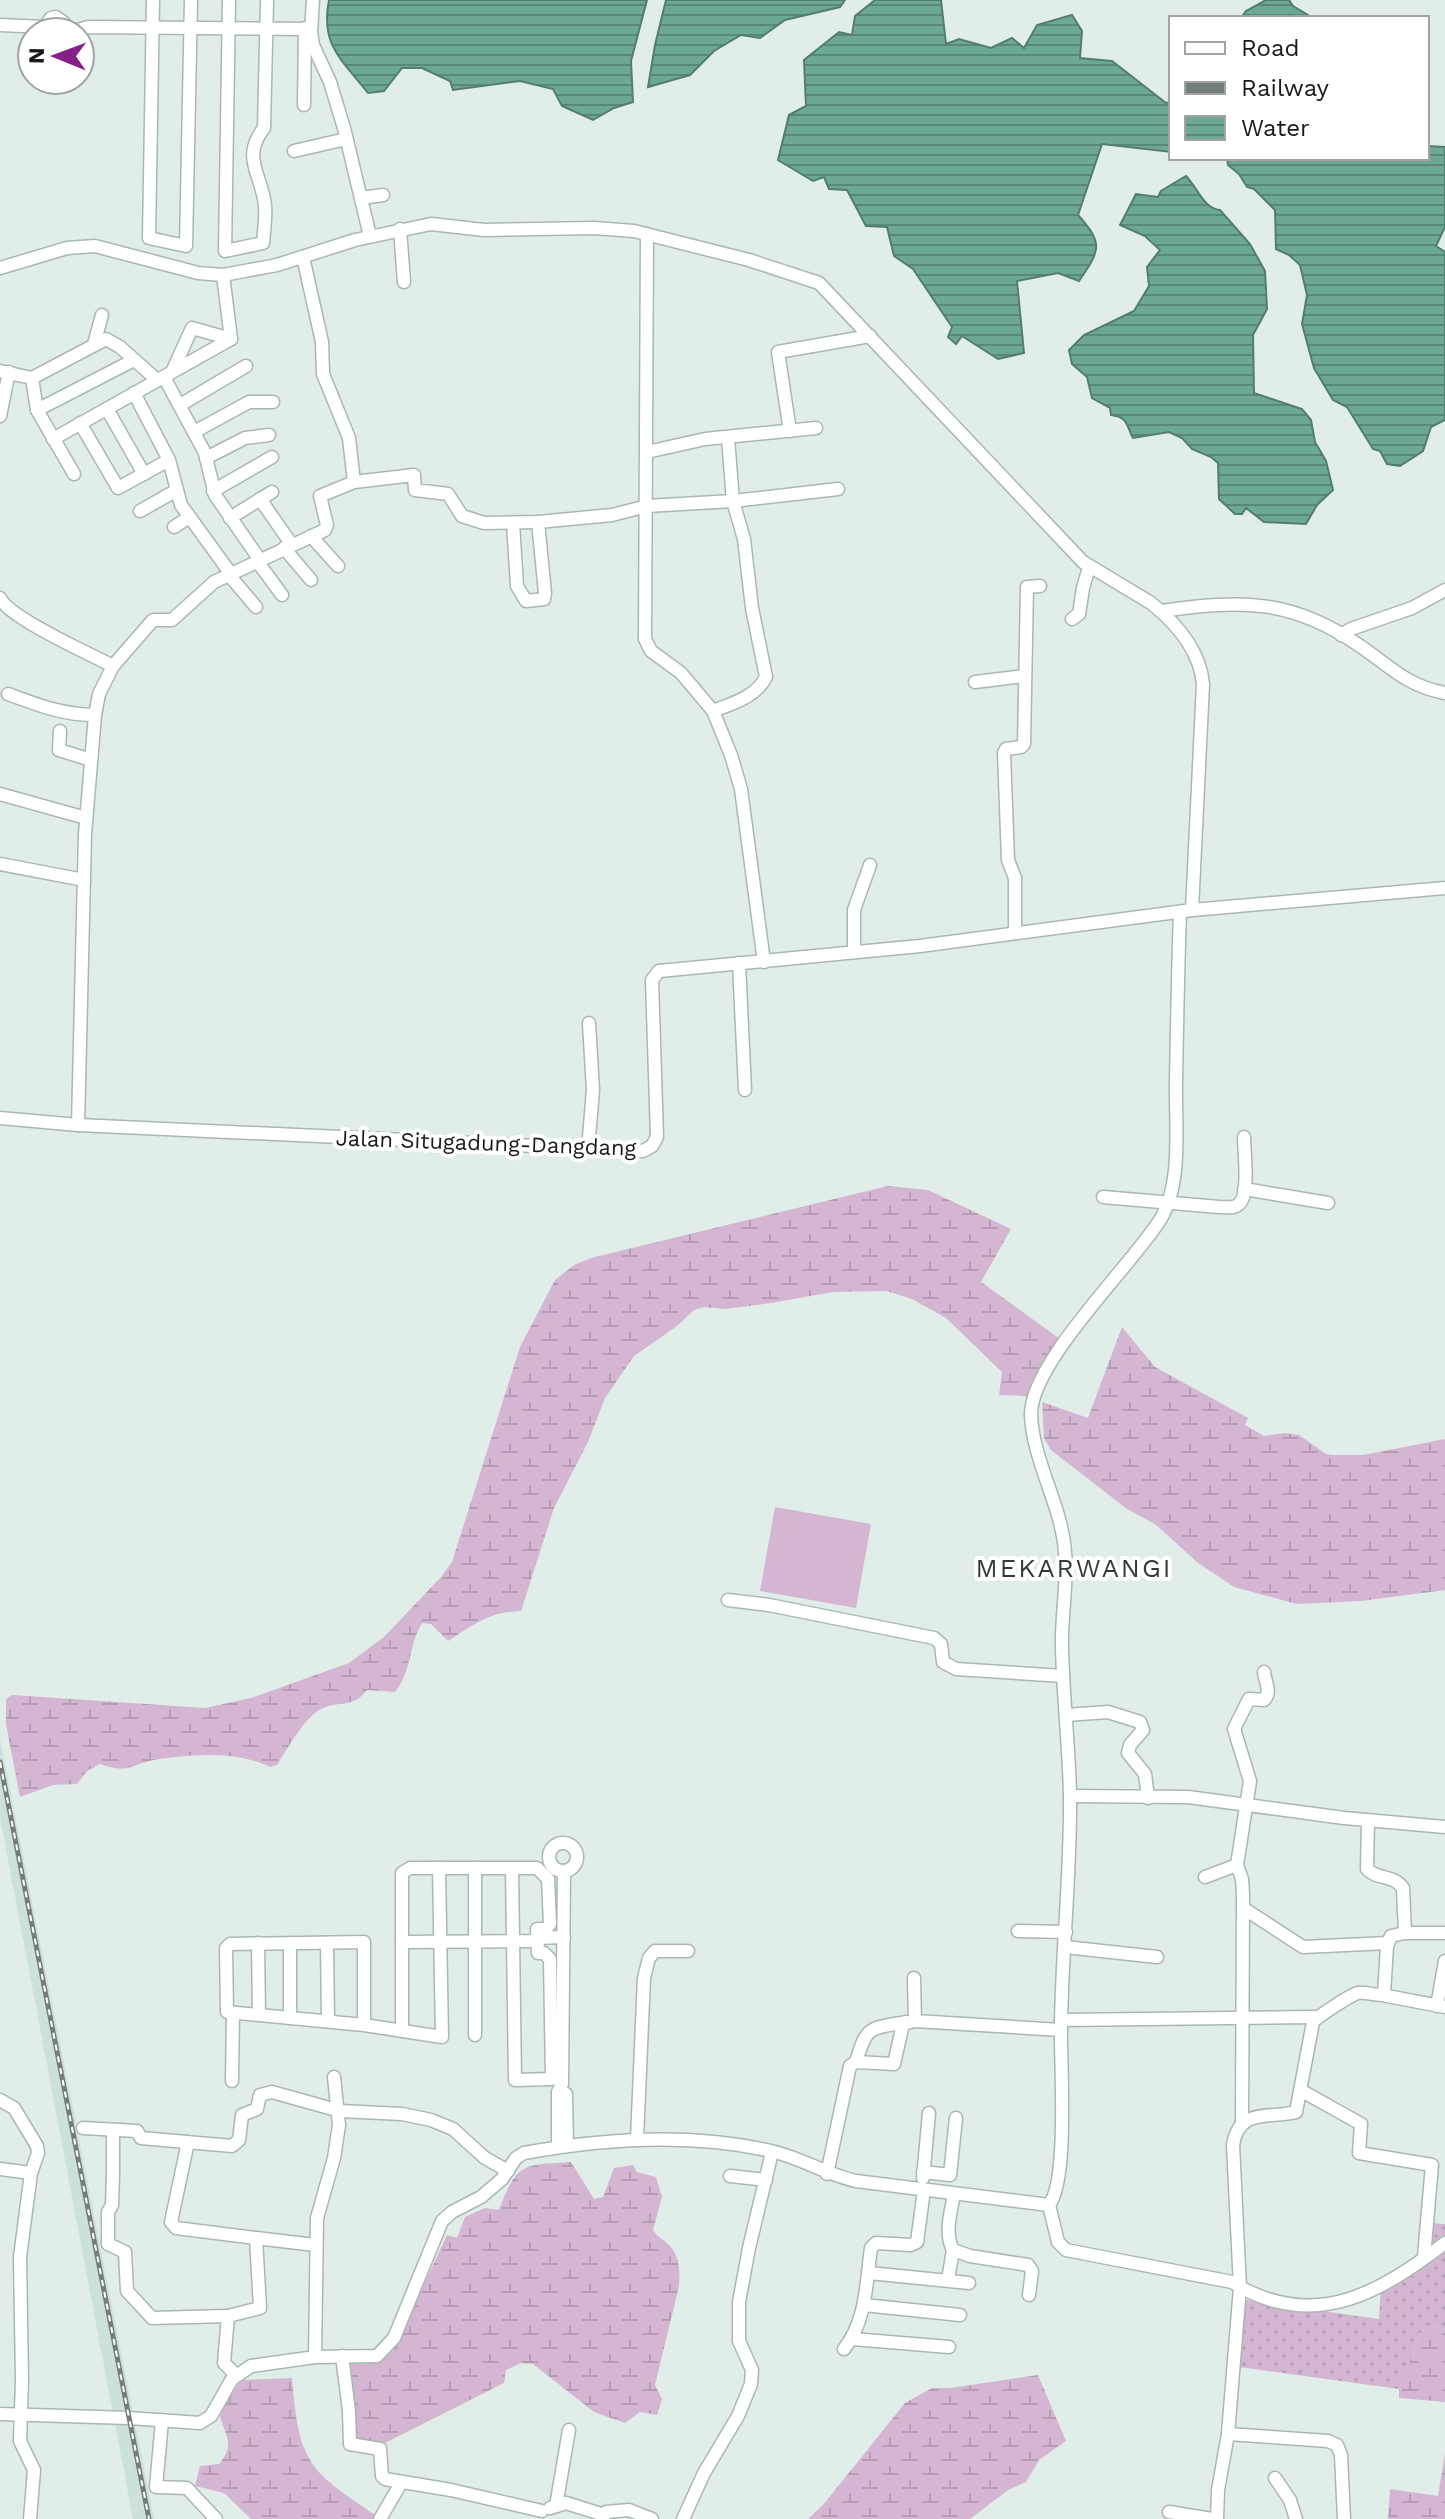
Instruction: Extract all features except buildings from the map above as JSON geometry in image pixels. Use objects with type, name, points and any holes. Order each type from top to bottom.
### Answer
[{"type":"street","points":[[153,0],[149,238],[186,246],[191,0]]},
{"type":"street","points":[[229,0],[225,251],[263,243],[265,206],[252,151],[254,141],[264,128],[267,0]]},
{"type":"street","points":[[304,105],[305,0]]},
{"type":"street","points":[[313,0],[313,45],[330,82],[370,236]]},
{"type":"street","points":[[96,27],[305,29]]},
{"type":"street","points":[[294,151],[346,139]]},
{"type":"street","points":[[361,198],[383,195]]},
{"type":"street","points":[[0,268],[67,248],[95,246],[198,273],[223,275],[303,257],[400,229],[443,224],[484,230],[594,228],[647,234],[696,245],[819,283],[1060,539],[1089,567],[1162,611],[1195,653],[1202,671],[1203,697],[1186,911],[1174,1164],[1168,1203],[1145,1241],[1076,1326],[1047,1371],[1033,1399],[1031,1418],[1065,1552],[1062,1644],[1070,1796],[1061,2025],[1060,2166],[1056,2192],[1049,2205],[1058,2242],[1066,2250],[1232,2282],[1258,2297],[1307,2306],[1338,2304],[1373,2290],[1445,2243]]},
{"type":"street","points":[[400,229],[404,282]]},
{"type":"street","points":[[647,234],[646,644],[659,658],[681,673],[713,711],[741,789],[764,962]]},
{"type":"street","points":[[303,257],[322,342],[323,374],[349,438],[354,482]]},
{"type":"street","points":[[223,275],[231,339]]},
{"type":"street","points":[[94,344],[102,315]]},
{"type":"street","points":[[164,376],[192,328],[231,339]]},
{"type":"street","points":[[790,431],[778,352],[870,336]]},
{"type":"street","points":[[0,416],[4,372],[32,378],[108,339],[134,360],[164,376],[206,458],[213,491],[282,595]]},
{"type":"street","points":[[53,439],[231,339]]},
{"type":"street","points":[[37,410],[134,360]]},
{"type":"street","points":[[180,405],[246,366]]},
{"type":"street","points":[[32,378],[37,410],[74,474]]},
{"type":"street","points":[[134,393],[169,460],[181,505],[188,518],[256,607]]},
{"type":"street","points":[[194,432],[249,402],[273,402]]},
{"type":"street","points":[[107,409],[144,474]]},
{"type":"street","points":[[80,423],[118,488],[169,460]]},
{"type":"street","points":[[647,452],[705,439],[816,428]]},
{"type":"street","points":[[206,458],[245,438],[269,435]]},
{"type":"street","points":[[713,711],[750,695],[766,677],[752,608],[746,550],[733,501],[728,438]]},
{"type":"street","points":[[213,491],[272,457]]},
{"type":"street","points":[[78,1125],[86,818],[95,715],[99,694],[113,666],[153,620],[172,620],[214,582],[327,527],[320,496],[354,482],[414,475],[415,490],[448,494],[468,520],[513,523],[612,515],[647,506],[733,501],[838,489]]},
{"type":"street","points":[[140,511],[177,490]]},
{"type":"street","points":[[230,518],[272,492]]},
{"type":"street","points":[[260,499],[311,580]]},
{"type":"street","points":[[174,527],[188,518]]},
{"type":"street","points":[[513,523],[517,586],[526,601],[544,599],[545,593],[538,522]]},
{"type":"street","points":[[311,536],[338,566]]},
{"type":"street","points":[[1072,619],[1080,612],[1089,567]]},
{"type":"street","points":[[1015,933],[1015,878],[1008,860],[1004,753],[1006,749],[1024,744],[1027,587],[1040,586]]},
{"type":"street","points":[[1341,635],[1412,608],[1445,590]]},
{"type":"street","points":[[0,598],[7,609],[25,620],[113,666]]},
{"type":"street","points":[[1162,611],[1231,603],[1264,604],[1304,616],[1341,635],[1408,681],[1445,693]]},
{"type":"street","points":[[975,682],[1024,676]]},
{"type":"street","points":[[8,694],[66,714],[95,715]]},
{"type":"street","points":[[60,731],[59,750],[91,760]]},
{"type":"street","points":[[0,794],[86,818]]},
{"type":"street","points":[[0,864],[84,880]]},
{"type":"street","points":[[854,952],[854,910],[870,865]]},
{"type":"street","name":"Jalan Situgadung-Dangdang","points":[[0,1118],[78,1125],[643,1151],[652,1146],[657,1137],[652,980],[659,971],[854,952],[1186,911],[1445,888]]},
{"type":"street","points":[[739,963],[745,1090]]},
{"type":"street","points":[[588,1149],[593,1090],[589,1023]]},
{"type":"street","points":[[1103,1197],[1232,1207],[1242,1201],[1244,1137]]},
{"type":"street","points":[[1244,1189],[1328,1203]]},
{"type":"street","points":[[728,1600],[769,1605],[934,1638],[941,1644],[943,1662],[956,1669],[1063,1676]]},
{"type":"street","points":[[1169,2512],[1214,2519],[1228,2434],[1240,2287],[1233,2145],[1242,2124],[1243,1908],[1242,1879],[1237,1865],[1250,1777],[1234,1729],[1249,1699],[1267,1698],[1264,1672]]},
{"type":"street","points":[[1066,1715],[1108,1712],[1141,1724],[1143,1730],[1130,1745],[1128,1753],[1145,1774],[1148,1798]]},
{"type":"street","points":[[1070,1796],[1188,1797],[1247,1807],[1445,1827]]},
{"type":"street","points":[[1368,1821],[1366,1865],[1371,1873],[1392,1878],[1403,1888],[1405,1933]]},
{"type":"street","points":[[1205,1877],[1237,1865]]},
{"type":"street","points":[[402,2031],[402,1873],[410,1868],[512,1868],[537,1868],[548,1879],[550,1924],[546,1929],[537,1929],[535,1941],[538,1953],[544,1953],[550,1959],[552,2079],[515,2080],[512,1868]]},
{"type":"street","points":[[364,2025],[364,1942],[230,1944],[226,1948],[227,2012],[364,2025],[442,2037],[439,1868]]},
{"type":"street","points":[[475,1868],[475,2035]]},
{"type":"street","points":[[563,2146],[566,2092],[562,2084],[564,1871]]},
{"type":"street","points":[[1243,1908],[1303,1947],[1388,1943]]},
{"type":"street","points":[[1018,1931],[1066,1932]]},
{"type":"street","points":[[1382,1995],[1391,1936],[1445,1933]]},
{"type":"street","points":[[402,1942],[564,1940]]},
{"type":"street","points":[[258,1943],[259,2015]]},
{"type":"street","points":[[290,1943],[290,2018]]},
{"type":"street","points":[[327,1943],[328,2021]]},
{"type":"street","points":[[1065,1947],[1157,1957]]},
{"type":"street","points":[[637,2139],[641,2011],[646,1966],[655,1951],[688,1951]]},
{"type":"street","points":[[856,2062],[864,2035],[876,2028],[912,2022],[1061,2025],[1316,2017],[1358,1993],[1441,2006],[1445,1961]]},
{"type":"street","points":[[912,2022],[914,1978]]},
{"type":"street","points":[[232,2081],[233,2013]]},
{"type":"street","points":[[1242,2124],[1255,2118],[1295,2113],[1316,2017]]},
{"type":"street","points":[[827,2174],[848,2069],[856,2062],[894,2064],[901,2028],[912,2022]]},
{"type":"street","points":[[315,2357],[317,2218],[334,2158],[340,2111],[334,2077]]},
{"type":"street","points":[[1302,2091],[1361,2124],[1359,2153],[1432,2165],[1424,2257]]},
{"type":"street","points":[[83,2128],[137,2131],[141,2138],[232,2146],[239,2140],[242,2115],[257,2109],[260,2095],[272,2092],[340,2111],[402,2114],[431,2120],[453,2129],[485,2158],[508,2171]]},
{"type":"street","points":[[0,2100],[14,2108],[37,2146],[38,2153],[31,2173],[20,2257],[20,2446],[34,2470],[30,2519]]},
{"type":"street","points":[[929,2113],[917,2242],[911,2245],[874,2244],[871,2248],[864,2305],[848,2344],[949,2347]]},
{"type":"street","points":[[923,2172],[950,2175],[956,2118]]},
{"type":"street","points":[[113,2130],[108,2244],[125,2252],[127,2291],[152,2318],[228,2316],[260,2308],[256,2238]]},
{"type":"street","points":[[0,2414],[200,2423],[207,2420],[227,2385],[251,2366],[315,2357],[372,2357],[383,2353],[394,2338],[442,2221],[452,2212],[481,2197],[508,2171],[519,2155],[563,2146],[637,2139],[698,2141],[772,2152],[827,2174],[872,2184],[1049,2205]]},
{"type":"street","points":[[188,2142],[171,2222],[176,2228],[315,2245]]},
{"type":"street","points":[[683,2519],[704,2473],[738,2416],[751,2384],[752,2370],[739,2341],[739,2302],[772,2152]]},
{"type":"street","points":[[0,2169],[31,2173]]},
{"type":"street","points":[[730,2176],[766,2180]]},
{"type":"street","points":[[949,2274],[953,2250],[948,2228],[954,2194]]},
{"type":"street","points":[[953,2250],[970,2256],[1028,2265],[1032,2271],[1029,2295]]},
{"type":"street","points":[[869,2273],[969,2283]]},
{"type":"street","points":[[864,2305],[960,2315]]},
{"type":"street","points":[[228,2316],[224,2363],[236,2375]]},
{"type":"street","points":[[342,2356],[350,2444],[380,2449],[382,2476],[385,2479],[451,2490],[541,2515],[566,2503],[603,2517],[613,2510],[629,2510],[652,2519]]},
{"type":"street","points":[[162,2421],[156,2487],[187,2488],[216,2519]]},
{"type":"street","points":[[556,2506],[569,2430]]},
{"type":"street","points":[[1228,2434],[1328,2441],[1337,2445],[1341,2455],[1344,2519]]},
{"type":"street","points":[[1275,2478],[1290,2500],[1296,2519]]},
{"type":"street","points":[[380,2519],[401,2483]]},
{"type":"shaded area","points":[[0,1739],[154,2519],[133,2519],[0,1817]]},
{"type":"green space","points":[[888,1186],[928,1190],[1011,1229],[981,1282],[1063,1341],[1031,1396],[999,1395],[1002,1372],[946,1318],[912,1299],[887,1291],[833,1292],[725,1309],[704,1307],[694,1310],[634,1356],[605,1398],[588,1442],[554,1508],[521,1611],[491,1616],[448,1641],[431,1624],[422,1623],[404,1677],[395,1692],[367,1690],[356,1700],[321,1709],[302,1727],[277,1765],[270,1767],[244,1758],[216,1755],[159,1759],[125,1768],[100,1764],[87,1771],[77,1784],[53,1785],[20,1797],[6,1724],[6,1699],[12,1695],[205,1708],[251,1698],[349,1663],[384,1637],[452,1562],[520,1347],[555,1280],[574,1265],[591,1258]]},
{"type":"green space","points":[[1122,1327],[1155,1367],[1248,1418],[1245,1425],[1264,1436],[1284,1433],[1299,1435],[1332,1455],[1363,1455],[1445,1439],[1445,1590],[1361,1601],[1297,1604],[1234,1587],[1197,1562],[1155,1524],[1127,1509],[1051,1450],[1044,1438],[1042,1402],[1088,1418]]},
{"type":"green space","points":[[775,1507],[871,1524],[856,1608],[760,1591]]},
{"type":"green space","points":[[571,2162],[594,2199],[603,2197],[614,2168],[633,2165],[637,2172],[656,2177],[662,2197],[653,2230],[673,2249],[679,2275],[655,2385],[662,2399],[657,2415],[640,2412],[625,2423],[594,2412],[533,2364],[521,2363],[506,2370],[504,2383],[381,2445],[353,2445],[348,2364],[375,2363],[392,2352],[447,2235],[457,2238],[465,2217],[485,2208],[499,2210],[511,2183],[524,2169]]},
{"type":"green space","points":[[1428,2223],[1445,2224],[1445,2329],[1430,2326],[1420,2333],[1399,2389],[1239,2367],[1246,2300],[1379,2319],[1381,2287],[1421,2256]]},
{"type":"green space","points":[[1430,2326],[1445,2329],[1445,2402],[1399,2398],[1399,2389],[1420,2333]]},
{"type":"green space","points":[[1038,2375],[1066,2441],[1039,2460],[1026,2482],[1008,2490],[970,2519],[808,2519],[823,2505],[905,2403],[932,2388]]},
{"type":"green space","points":[[292,2378],[299,2430],[312,2463],[338,2489],[381,2519],[251,2519],[224,2493],[195,2486],[200,2466],[219,2464],[227,2451],[228,2440],[220,2416],[225,2401],[242,2380]]},
{"type":"green space","points":[[1445,2453],[1445,2519],[1388,2519],[1390,2489],[1438,2496]]},
{"type":"water","points":[[329,0],[647,0],[631,61],[633,102],[593,120],[562,106],[553,89],[520,81],[453,90],[450,81],[422,68],[402,68],[384,91],[368,93],[335,51],[328,29]]},
{"type":"water","points":[[666,0],[845,0],[840,7],[785,20],[760,38],[741,35],[714,51],[690,75],[648,87]]},
{"type":"water","points":[[875,0],[941,0],[946,44],[959,39],[991,48],[1012,38],[1024,48],[1037,25],[1072,15],[1082,31],[1080,58],[1112,61],[1169,102],[1169,152],[1102,144],[1078,215],[1092,233],[1096,247],[1079,281],[1058,273],[1017,281],[1024,353],[998,359],[962,336],[956,344],[948,337],[952,327],[913,269],[894,256],[887,227],[866,226],[847,190],[829,189],[824,177],[813,181],[778,160],[789,115],[806,106],[804,60],[839,32],[852,35],[855,16]]},
{"type":"water","points":[[1266,0],[1289,0],[1310,16],[1242,16]]},
{"type":"water","points":[[1429,146],[1445,147],[1445,227],[1436,246],[1445,252],[1445,420],[1431,427],[1423,451],[1400,466],[1387,464],[1380,451],[1373,449],[1347,407],[1333,400],[1314,368],[1302,324],[1307,295],[1300,265],[1276,249],[1275,210],[1254,189],[1247,187],[1239,174],[1228,165],[1227,160],[1429,160]]},
{"type":"water","points":[[1186,176],[1205,202],[1220,210],[1250,244],[1265,271],[1267,309],[1253,335],[1254,393],[1302,409],[1311,420],[1315,442],[1326,461],[1333,490],[1317,505],[1306,524],[1264,522],[1246,508],[1242,514],[1235,514],[1219,499],[1218,463],[1169,432],[1133,438],[1124,420],[1111,415],[1110,408],[1092,398],[1087,377],[1072,364],[1069,350],[1084,335],[1134,311],[1149,286],[1147,267],[1160,250],[1145,236],[1120,225],[1136,194],[1158,197],[1161,191]]},
{"type":"railway","points":[[0,1762],[149,2519]]},
{"type":"district","name":"MEKARWANGI","points":[[1074,1568]]}]
